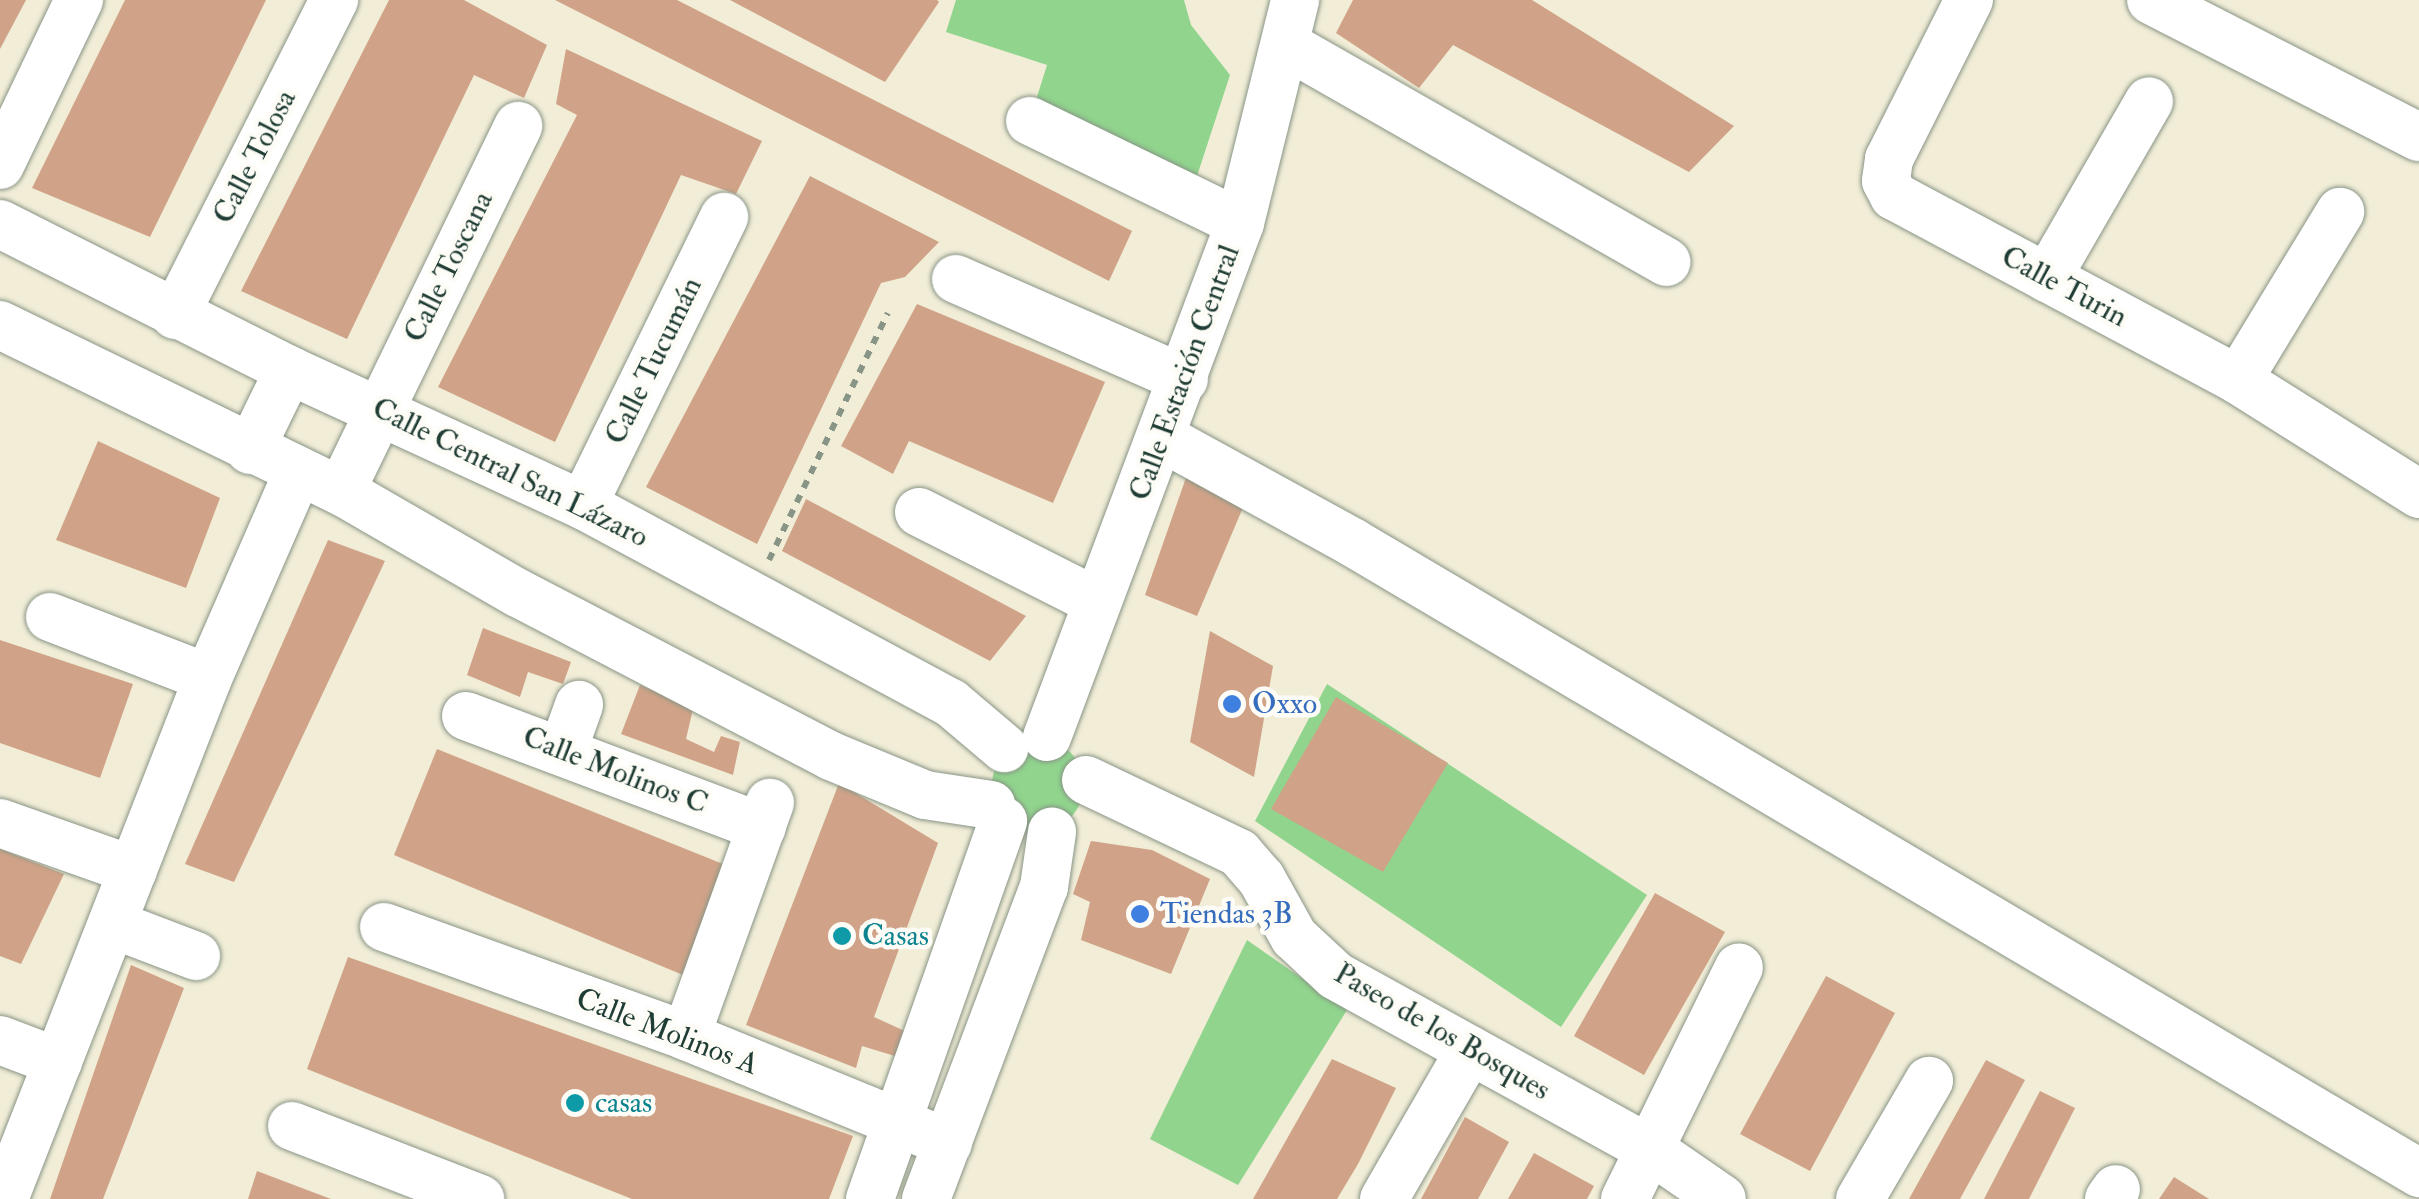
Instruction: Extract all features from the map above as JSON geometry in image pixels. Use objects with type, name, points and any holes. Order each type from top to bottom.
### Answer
[{"type":"street","points":[[0,166],[79,0]]},
{"type":"street","name":"Calle Tolosa","points":[[175,315],[334,0]]},
{"type":"street","name":"Calle Turin","points":[[1970,0],[1889,159],[1886,181],[1894,196],[2413,477]]},
{"type":"street","points":[[2151,0],[2419,137]]},
{"type":"street","points":[[1291,23],[1667,262]]},
{"type":"street","name":"Calle Estación Central","points":[[1026,743],[1097,602],[1163,438],[1240,223],[1291,23]]},
{"type":"street","points":[[2047,278],[2149,101]]},
{"type":"street","points":[[1030,121],[1240,223]]},
{"type":"street","name":"Calle Toscana","points":[[341,491],[518,126]]},
{"type":"street","points":[[2238,380],[2340,212]]},
{"type":"street","name":"Calle Tucumán","points":[[583,505],[724,216]]},
{"type":"street","name":"Calle Central San Lázaro","points":[[0,224],[288,370],[380,408],[583,505],[1026,743]]},
{"type":"street","points":[[956,280],[1184,380]]},
{"type":"street","points":[[0,325],[341,491],[518,593],[831,756],[925,795],[997,813],[1026,833],[1052,832],[1071,820],[1086,780],[1066,746],[1026,743],[987,784],[997,813],[898,1126],[870,1199]]},
{"type":"street","points":[[250,450],[288,370]]},
{"type":"street","points":[[1163,438],[1352,542],[2419,1173]]},
{"type":"street","points":[[4,1199],[208,678],[298,472]]},
{"type":"street","points":[[919,512],[1097,602]]},
{"type":"street","points":[[50,617],[208,678]]},
{"type":"street","points":[[563,750],[578,705]]},
{"type":"street","name":"Calle Molinos C","points":[[466,716],[766,815],[686,1036]]},
{"type":"street","name":"Paseo de los Bosques","points":[[1086,780],[1239,853],[1261,878],[1294,937],[1336,976],[1650,1150],[1722,1199]]},
{"type":"street","points":[[0,823],[133,870]]},
{"type":"street","points":[[926,1199],[1044,887],[1052,832]]},
{"type":"street","points":[[112,924],[196,956]]},
{"type":"street","name":"Calle Molinos A","points":[[384,927],[686,1036],[898,1126],[948,1143]]},
{"type":"street","points":[[1625,1199],[1740,967]]},
{"type":"street","points":[[0,1040],[58,1062]]},
{"type":"street","points":[[1384,1199],[1470,1050]]},
{"type":"street","points":[[1860,1199],[1930,1080]]},
{"type":"street","points":[[292,1126],[452,1194]]},
{"type":"path","points":[[752,595],[888,313]]},
{"type":"green space","points":[[956,0],[1184,0],[1191,25],[1230,75],[1197,176],[1036,100],[1047,65],[946,32]]},
{"type":"green space","points":[[1327,684],[1647,895],[1561,1027],[1255,821]]},
{"type":"green space","points":[[1038,739],[1055,743],[1070,753],[1080,768],[1084,785],[1080,802],[1070,817],[1055,827],[1038,831],[1021,827],[1006,817],[996,802],[992,785],[996,768],[1006,753],[1021,743]]},
{"type":"green space","points":[[1247,940],[1347,1010],[1238,1185],[1150,1139]]},
{"type":"building","points":[[0,0],[26,0],[0,49]]},
{"type":"building","points":[[125,0],[266,0],[150,237],[32,188]]},
{"type":"building","points":[[389,0],[464,0],[547,45],[524,98],[474,75],[347,339],[241,291]]},
{"type":"building","points":[[555,0],[677,0],[1132,231],[1109,281]]},
{"type":"building","points":[[730,0],[937,0],[939,2],[885,82]]},
{"type":"building","points":[[1353,0],[1532,0],[1734,126],[1689,172],[1453,45],[1419,88],[1336,33]]},
{"type":"building","points":[[566,49],[762,141],[736,194],[681,175],[555,442],[438,387],[577,115],[556,104]]},
{"type":"building","points":[[810,176],[939,242],[905,277],[881,283],[757,544],[646,487]]},
{"type":"building","points":[[917,304],[1105,382],[1053,503],[909,441],[893,474],[841,446]]},
{"type":"building","points":[[98,441],[220,498],[186,588],[56,540]]},
{"type":"building","points":[[1188,472],[1247,498],[1197,616],[1145,595]]},
{"type":"building","points":[[806,499],[1026,616],[990,661],[782,551]]},
{"type":"building","points":[[328,540],[385,561],[234,882],[185,864]]},
{"type":"building","points":[[483,628],[571,662],[563,684],[528,672],[520,697],[467,675]]},
{"type":"building","name":"Oxxo","points":[[1210,631],[1273,666],[1254,777],[1190,742]]},
{"type":"building","points":[[0,640],[133,684],[100,778],[0,743]]},
{"type":"building","points":[[640,685],[693,709],[686,739],[714,752],[721,736],[740,742],[733,775],[621,734]]},
{"type":"building","points":[[1336,697],[1448,763],[1383,872],[1271,809]]},
{"type":"building","points":[[437,749],[723,864],[683,975],[394,855]]},
{"type":"building","name":"Casas","points":[[839,783],[938,843],[874,1017],[907,1032],[898,1057],[862,1046],[856,1068],[746,1025]]},
{"type":"building","points":[[1091,841],[1152,850],[1210,879],[1171,974],[1081,940],[1090,902],[1073,894]]},
{"type":"building","points":[[0,849],[64,874],[21,964],[0,956]]},
{"type":"building","points":[[1655,893],[1725,932],[1644,1075],[1574,1036]]},
{"type":"building","name":"casas","points":[[348,957],[853,1136],[829,1199],[632,1199],[307,1069]]},
{"type":"building","points":[[131,965],[184,988],[103,1199],[50,1199]]},
{"type":"building","points":[[1826,976],[1895,1013],[1810,1171],[1740,1134]]},
{"type":"building","points":[[1332,1059],[1396,1088],[1358,1164],[1337,1199],[1253,1199]]},
{"type":"building","points":[[1986,1060],[2025,1080],[1960,1199],[1909,1199]]},
{"type":"building","points":[[2040,1091],[2075,1108],[2029,1199],[1984,1199]]},
{"type":"building","points":[[1465,1117],[1509,1142],[1478,1199],[1421,1199]]},
{"type":"building","points":[[1534,1153],[1594,1186],[1587,1199],[1508,1199]]},
{"type":"building","points":[[257,1171],[331,1199],[248,1199]]},
{"type":"building","points":[[2174,1177],[2209,1199],[2159,1199]]},
{"type":"place","name":"Oxxo","points":[[1232,704]]},
{"type":"place","name":"Tiendas 3B","points":[[1140,914]]},
{"type":"place","name":"Casas","points":[[842,936]]},
{"type":"place","name":"casas","points":[[575,1103]]}]
